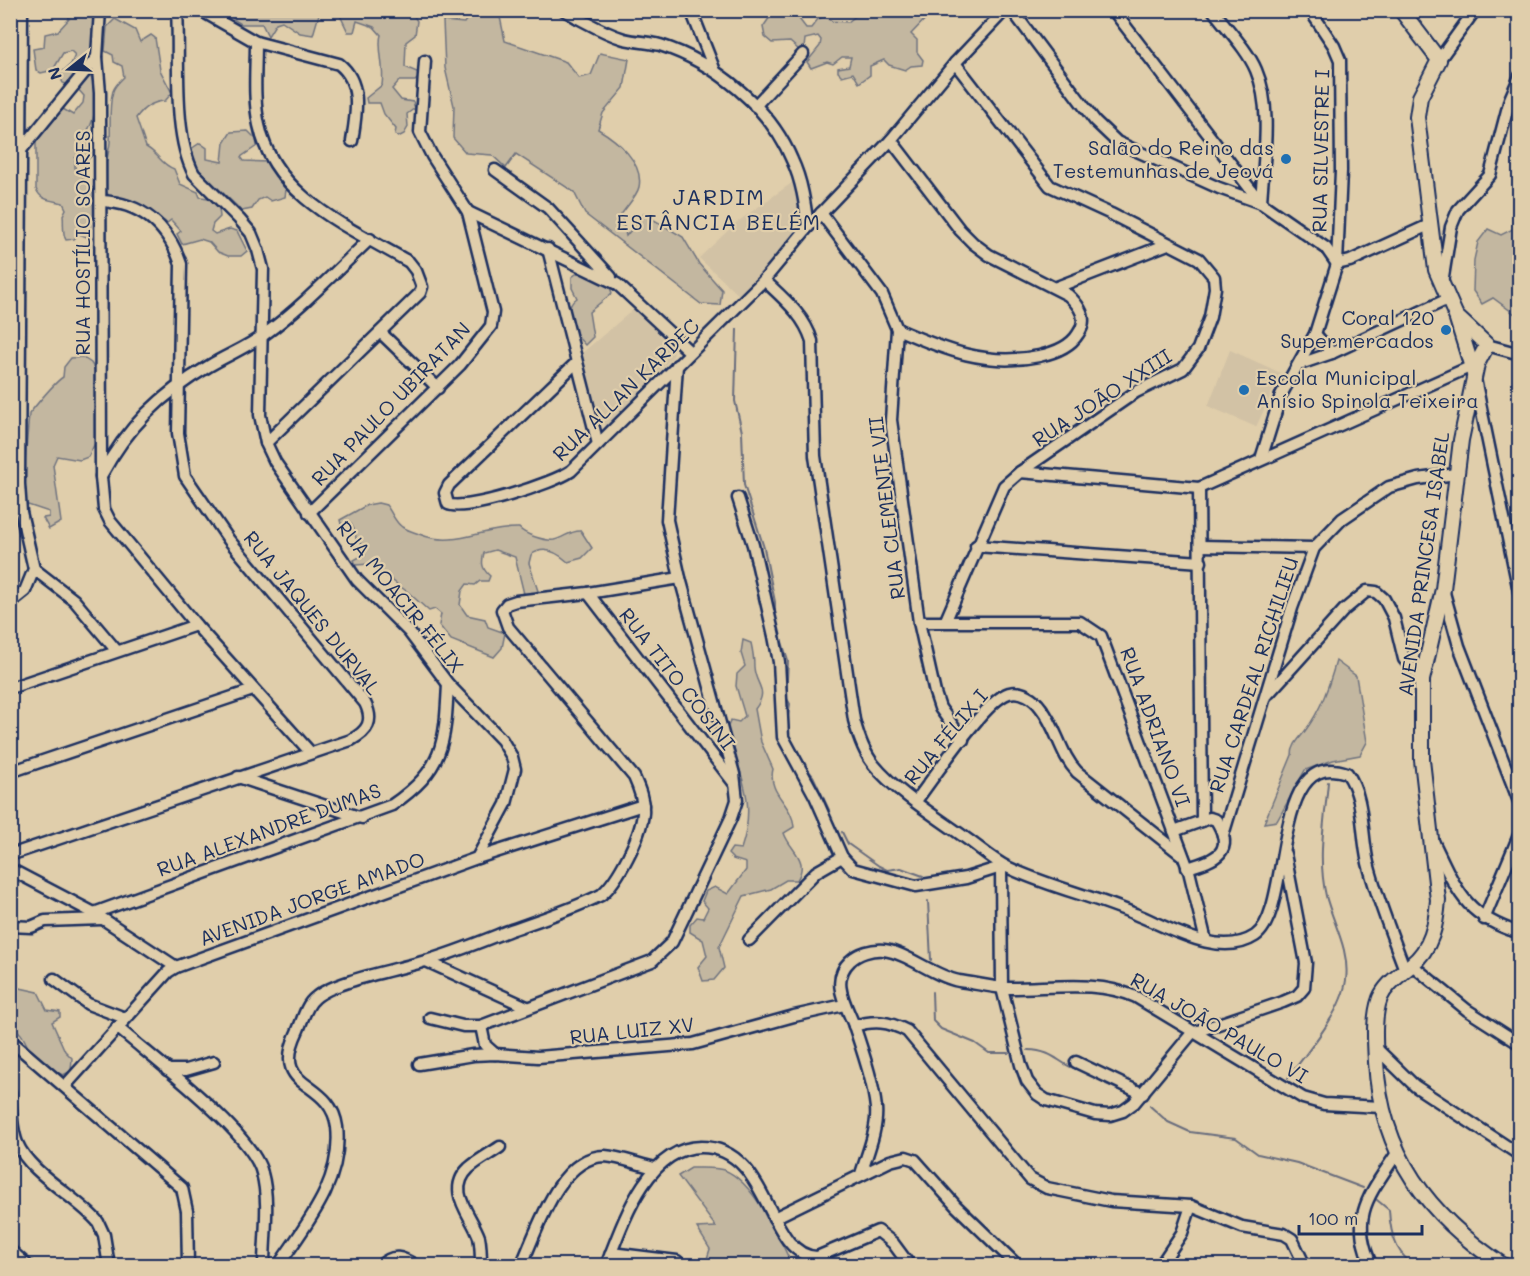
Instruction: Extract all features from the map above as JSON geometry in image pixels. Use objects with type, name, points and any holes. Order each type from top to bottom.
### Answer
[{"type":"street","points":[[10,603],[25,591],[34,569],[21,512],[19,483],[22,10]]},
{"type":"street","name":"RUA HOSTÍLIO SOARES","points":[[100,10],[97,57],[100,93],[101,477],[104,509],[110,521],[196,625],[310,753]]},
{"type":"street","name":"RUA MOACIR FÉLIX","points":[[177,10],[184,151],[194,174],[251,234],[263,269],[260,407],[266,443],[285,480],[357,580],[409,632],[448,684],[502,740],[512,757],[515,769],[506,804],[477,858]]},
{"type":"street","points":[[200,10],[256,42],[339,64],[346,69],[352,78],[356,93],[352,141]]},
{"type":"street","points":[[564,10],[577,14],[607,34],[660,45],[686,55],[715,72],[755,106],[776,128],[792,159],[802,189],[808,227]]},
{"type":"street","points":[[691,10],[694,25],[715,72]]},
{"type":"street","name":"RUA ALLAN KARDEC","points":[[576,363],[449,485],[445,493],[448,504],[462,505],[558,480],[598,444],[764,280],[808,227],[891,140],[955,63],[1005,10]]},
{"type":"street","points":[[1012,10],[1095,121],[1117,142],[1219,188],[1261,203],[1326,248],[1337,264],[1350,261],[1429,225]]},
{"type":"street","points":[[1113,10],[1261,203]]},
{"type":"street","points":[[1213,10],[1255,68],[1262,84],[1264,127],[1261,203]]},
{"type":"street","name":"RUA SILVESTRE I","points":[[1261,459],[1281,396],[1314,334],[1337,264],[1341,171],[1340,60],[1334,46],[1310,10]]},
{"type":"street","points":[[1401,10],[1439,60]]},
{"type":"street","name":"AVENIDA PRINCESA ISABEL","points":[[1474,369],[1460,320],[1436,270],[1417,117],[1420,97],[1439,60],[1475,10]]},
{"type":"street","points":[[256,42],[255,84],[259,126],[278,170],[320,209],[409,262],[421,281],[420,293],[266,443]]},
{"type":"street","points":[[755,106],[802,54]]},
{"type":"street","points":[[21,150],[97,57]]},
{"type":"street","points":[[425,60],[420,132],[432,156],[468,212],[549,249],[617,284]]},
{"type":"street","name":"RUA JOÃO XXIII","points":[[946,620],[976,546],[1004,486],[1020,472],[1136,392],[1184,369],[1198,349],[1210,317],[1215,288],[1214,277],[1199,259],[1050,186],[955,63]]},
{"type":"street","points":[[1300,364],[1332,353],[1445,292],[1450,227],[1458,210],[1490,175],[1506,110],[1520,76]]},
{"type":"street","points":[[891,140],[960,230],[973,243],[989,255],[1057,288],[1077,304],[1083,315],[1083,326],[1077,338],[1050,354],[999,361],[952,352],[897,329]]},
{"type":"street","points":[[495,170],[548,208],[617,284],[690,352]]},
{"type":"street","name":"RUA JAQUES DURVAL","points":[[10,855],[361,734],[368,727],[370,718],[369,710],[229,540],[184,476],[178,433],[181,264],[175,246],[147,214],[123,204],[101,201]]},
{"type":"street","name":"RUA PAULO UBIRATAN","points":[[309,513],[438,387],[482,340],[491,327],[493,312],[468,212]]},
{"type":"street","name":"RUA CLEMENTE VII","points":[[821,213],[882,294],[897,329],[891,420],[919,622],[938,701],[963,740]]},
{"type":"street","points":[[101,477],[114,452],[134,425],[154,404],[179,384],[262,336],[284,320],[370,239]]},
{"type":"street","points":[[1057,288],[1168,243]]},
{"type":"street","points":[[549,249],[598,444]]},
{"type":"street","points":[[764,280],[799,314],[807,326],[812,341],[815,456],[859,736],[874,765],[916,801],[1003,868],[1060,890],[1135,914],[1171,931],[1229,944],[1257,935],[1268,917],[1294,807],[1310,779],[1335,769],[1347,773],[1356,792],[1368,862],[1377,895],[1408,967],[1467,1010],[1520,1044]]},
{"type":"street","name":"AVENIDA PRINCESA ISABEL","points":[[1460,320],[1487,345],[1474,369],[1456,474],[1443,589],[1422,680],[1422,760],[1438,900],[1437,918],[1427,948],[1380,998],[1375,1047],[1381,1107],[1397,1153],[1428,1203],[1504,1266]]},
{"type":"street","points":[[381,333],[438,387]]},
{"type":"street","points":[[1314,334],[1332,353]]},
{"type":"street","points":[[1487,345],[1520,354]]},
{"type":"street","points":[[430,1018],[464,1026],[481,1026],[527,1007],[635,969],[663,953],[672,942],[731,818],[737,800],[737,787],[680,578],[668,520],[677,365]]},
{"type":"street","points":[[1020,472],[1199,488],[1261,459],[1474,369],[1520,596]]},
{"type":"street","name":"RUA CARDEAL RICHILIEU","points":[[1187,868],[1212,861],[1225,844],[1223,835],[1292,608],[1314,548],[1342,519],[1389,488],[1418,479],[1456,474]]},
{"type":"street","points":[[1199,488],[1202,821]]},
{"type":"street","points":[[738,498],[757,561],[776,645],[783,737],[815,796],[842,857],[853,869],[916,886],[966,878],[1003,868]]},
{"type":"street","points":[[976,546],[1201,562]]},
{"type":"street","points":[[1200,546],[1314,548]]},
{"type":"street","points":[[34,569],[74,600],[116,650]]},
{"type":"street","points":[[278,1266],[325,1192],[334,1172],[337,1157],[337,1127],[329,1104],[300,1080],[289,1063],[289,1053],[308,1006],[325,992],[426,961],[601,895],[611,887],[636,838],[643,815],[643,805],[634,777],[508,627],[502,610],[507,604],[516,601],[588,593],[680,578]]},
{"type":"street","points":[[1443,589],[1459,646],[1520,804]]},
{"type":"street","points":[[1267,696],[1344,610],[1367,591],[1376,592],[1389,607],[1404,659],[1422,680]]},
{"type":"street","name":"RUA TITO COSINI","points":[[588,593],[737,787]]},
{"type":"street","name":"RUA ADRIANO VI","points":[[919,622],[946,620],[975,624],[1080,622],[1101,636],[1187,868],[1206,940]]},
{"type":"street","points":[[10,688],[116,650],[196,625]]},
{"type":"street","name":"RUA ALEXANDRE DUMAS","points":[[10,926],[31,927],[45,921],[98,916],[392,805],[417,787],[433,768],[442,746],[446,724],[448,684]]},
{"type":"street","points":[[10,772],[253,690]]},
{"type":"street","name":"RUA FÉLIX I","points":[[916,801],[963,740],[999,699],[1010,693],[1021,693],[1032,698],[1050,721],[1068,762],[1077,772],[1182,856]]},
{"type":"street","points":[[238,777],[362,818]]},
{"type":"street","name":"AVENIDA JORGE AMADO","points":[[176,967],[477,858],[643,805]]},
{"type":"street","points":[[1174,831],[1210,818],[1216,820],[1223,835]]},
{"type":"street","points":[[1484,919],[1520,833]]},
{"type":"street","points":[[1432,838],[1453,881],[1466,901],[1484,919],[1520,933]]},
{"type":"street","points":[[1003,868],[1002,988],[1021,1065],[1037,1094],[1095,1114],[1110,1115],[1123,1111],[1143,1094],[1192,1033],[1283,1002],[1297,996],[1304,988],[1306,963],[1284,848]]},
{"type":"street","points":[[749,940],[816,872],[842,857]]},
{"type":"street","points":[[10,869],[98,916],[176,967],[168,972],[125,1018],[65,1086]]},
{"type":"street","name":"RUA JOÃO PAULO VI","points":[[844,1005],[840,986],[844,967],[855,956],[870,950],[885,950],[937,975],[1002,988],[1101,987],[1120,990],[1136,997],[1192,1033],[1303,1098],[1324,1104],[1381,1107]]},
{"type":"street","points":[[426,961],[527,1007]]},
{"type":"street","points":[[54,979],[88,1004],[125,1018]]},
{"type":"street","points":[[844,1005],[854,1026],[877,1110],[861,1174]]},
{"type":"street","name":"RUA LUIZ XV","points":[[419,1064],[495,1054],[538,1057],[693,1044],[794,1016],[844,1005]]},
{"type":"street","points":[[854,1026],[870,1021],[883,1022],[907,1031],[1019,1166],[1038,1185],[1111,1201],[1191,1206],[1242,1227],[1284,1234],[1292,1239],[1305,1266]]},
{"type":"street","points":[[481,1026],[485,1045],[495,1054]]},
{"type":"street","points":[[117,1027],[230,1126],[258,1160],[264,1184],[264,1266]]},
{"type":"street","points":[[10,1040],[182,1188],[187,1211],[188,1266]]},
{"type":"street","points":[[1375,1047],[1415,1086],[1520,1155]]},
{"type":"street","points":[[167,1071],[186,1070],[214,1062]]},
{"type":"street","points":[[1076,1062],[1143,1094]]},
{"type":"street","points":[[10,1092],[12,1123],[18,1145],[31,1163],[98,1222],[104,1235],[110,1266]]},
{"type":"street","points":[[481,1266],[479,1239],[460,1199],[458,1189],[462,1177],[469,1168],[500,1147]]},
{"type":"street","points":[[678,1261],[609,1261],[635,1200],[655,1168],[669,1158],[694,1147],[710,1147],[729,1154],[746,1167],[774,1218],[792,1244],[807,1256],[832,1252],[878,1231],[892,1243],[910,1266]]},
{"type":"street","points":[[1372,1266],[1361,1236],[1361,1219],[1365,1204],[1397,1153]]},
{"type":"street","points":[[521,1266],[563,1178],[578,1165],[606,1156],[655,1168]]},
{"type":"street","points":[[774,1218],[861,1174],[890,1161],[906,1157],[915,1160],[956,1206],[1018,1266]]},
{"type":"street","points":[[1160,1266],[1182,1233],[1191,1206]]},
{"type":"street","points":[[10,1250],[28,1266]]},
{"type":"street","points":[[380,1266],[393,1257],[402,1257],[416,1266]]},
{"type":"shaded area","points":[[234,10],[320,11],[313,35],[300,33],[282,21],[276,23],[268,36],[262,24],[241,24],[233,19]]},
{"type":"shaded area","points":[[68,11],[96,11],[92,54],[69,85],[63,83],[59,75],[71,64],[75,55],[71,51],[63,53],[53,70],[41,73],[36,70],[33,49],[44,47],[45,34],[58,31],[69,19]]},
{"type":"shaded area","points":[[338,11],[411,11],[417,21],[415,35],[406,42],[405,67],[417,72],[419,77],[415,81],[399,81],[392,89],[401,100],[413,102],[415,108],[407,114],[408,127],[404,134],[398,137],[395,134],[396,129],[384,114],[380,103],[367,103],[366,98],[382,85],[381,35],[374,27],[357,21],[354,32],[348,32]]},
{"type":"shaded area","points":[[472,11],[499,12],[505,41],[566,62],[579,78],[591,75],[600,53],[629,59],[624,88],[603,113],[598,129],[628,153],[637,169],[638,190],[621,215],[626,236],[644,214],[683,237],[699,264],[722,290],[720,305],[701,304],[585,214],[574,192],[516,154],[506,168],[492,155],[466,153],[453,138],[454,106],[445,68],[443,21],[464,23]]},
{"type":"shaded area","points":[[774,11],[793,11],[806,28],[811,28],[818,19],[825,16],[832,21],[848,22],[862,11],[942,11],[932,12],[911,34],[917,40],[917,52],[923,60],[922,65],[911,66],[905,70],[889,65],[884,60],[870,66],[870,75],[859,83],[853,73],[842,76],[838,72],[838,68],[849,66],[851,57],[842,57],[833,64],[827,62],[811,68],[807,62],[820,46],[821,40],[818,36],[805,39],[804,48],[799,50],[790,42],[772,43],[765,37],[763,27]]},
{"type":"shaded area","points":[[115,19],[135,30],[140,42],[151,35],[155,38],[160,70],[172,93],[165,101],[145,108],[136,118],[146,147],[174,169],[180,184],[198,192],[200,197],[209,198],[219,208],[220,217],[213,224],[211,231],[215,234],[230,229],[237,231],[247,251],[241,256],[228,256],[218,252],[209,242],[200,239],[182,244],[177,234],[181,231],[171,220],[167,223],[131,200],[109,196],[104,177],[110,142],[111,97],[115,87],[124,77],[122,66],[114,62],[113,55],[105,51],[107,27]]},
{"type":"shaded area","points":[[89,77],[92,78],[95,98],[95,111],[88,130],[94,154],[88,159],[82,155],[75,158],[75,168],[94,190],[97,235],[92,239],[79,234],[74,239],[66,240],[63,215],[66,209],[63,203],[44,198],[36,189],[36,138],[63,109],[73,115],[83,103],[84,96],[77,88]]},
{"type":"shaded area","points":[[248,131],[256,139],[257,146],[241,157],[244,161],[267,162],[286,190],[285,197],[271,201],[265,197],[258,200],[252,209],[242,211],[196,167],[191,149],[200,143],[207,148],[207,159],[222,162],[224,143],[231,132]]},
{"type":"shaded area","points":[[793,182],[798,193],[799,231],[741,297],[699,258],[736,223]]},
{"type":"shaded area","points":[[1519,221],[1519,317],[1493,298],[1482,304],[1473,291],[1474,260],[1478,242],[1488,229],[1501,235],[1513,229]]},
{"type":"shaded area","points":[[579,272],[609,285],[612,293],[589,312],[593,337],[585,345],[573,328],[569,315],[572,303],[577,298],[572,288],[572,277]]},
{"type":"shaded area","points":[[635,308],[674,351],[673,356],[612,425],[607,427],[599,419],[582,353]]},
{"type":"shaded area","name":"Escola Municipal Anísio Spinola Teixeira","points":[[1230,350],[1281,373],[1256,427],[1208,406]]},
{"type":"shaded area","points":[[82,357],[91,363],[97,373],[96,441],[88,457],[80,460],[57,456],[53,465],[61,522],[49,529],[43,518],[49,517],[49,512],[25,504],[23,486],[29,414],[63,377],[64,367],[71,358]]},
{"type":"shaded area","points":[[378,503],[386,505],[402,527],[432,538],[457,538],[519,528],[535,537],[554,540],[581,531],[592,548],[582,558],[568,562],[559,555],[546,550],[531,555],[529,563],[538,591],[530,596],[524,594],[515,557],[495,550],[484,553],[482,563],[490,576],[488,581],[480,581],[475,585],[467,584],[462,591],[460,605],[467,615],[485,619],[488,627],[505,633],[502,648],[494,657],[451,640],[439,625],[441,614],[435,609],[429,611],[370,564],[356,565],[354,560],[365,554],[364,547],[356,539],[351,524],[341,524],[340,520],[367,505]]},
{"type":"shaded area","points":[[743,640],[751,643],[755,673],[762,692],[755,709],[761,742],[773,769],[774,785],[793,819],[794,827],[784,833],[798,855],[801,866],[797,880],[786,880],[771,889],[744,896],[719,947],[724,968],[714,980],[703,981],[698,967],[707,956],[703,940],[690,932],[690,925],[697,917],[703,918],[708,908],[702,901],[706,891],[715,887],[728,894],[746,870],[746,863],[733,859],[728,854],[732,848],[741,849],[748,816],[745,788],[727,728],[731,720],[739,722],[745,716],[736,686],[737,674],[745,666],[741,653]]},
{"type":"shaded area","points":[[1336,661],[1356,676],[1367,742],[1360,755],[1333,760],[1305,770],[1277,821],[1264,823],[1292,751],[1316,715],[1324,697]]},
{"type":"shaded area","points":[[11,986],[38,992],[47,1010],[60,1012],[60,1017],[52,1022],[65,1051],[72,1058],[71,1071],[63,1075],[40,1062],[30,1051],[21,1034],[11,1026]]},
{"type":"shaded area","points":[[691,1168],[724,1170],[745,1185],[764,1212],[792,1265],[708,1265],[706,1262],[710,1249],[697,1228],[716,1227],[678,1176]]},
{"type":"waterway","points":[[737,329],[735,401],[742,432],[744,485],[764,548],[775,602],[775,618]]},
{"type":"waterway","points":[[778,629],[788,661],[786,697],[790,704],[787,722]]},
{"type":"waterway","points":[[802,762],[813,776],[829,810]]},
{"type":"waterway","points":[[1288,1078],[1331,1018],[1346,980],[1346,958],[1323,882],[1322,839],[1328,782]]},
{"type":"waterway","points":[[842,832],[848,844],[879,866],[887,870],[901,868],[923,876]]},
{"type":"waterway","points":[[928,901],[931,960]]},
{"type":"waterway","points":[[932,992],[933,1021],[941,1029],[975,1043],[989,1053],[1009,1053]]},
{"type":"waterway","points":[[1028,1050],[1046,1053],[1068,1066],[1084,1071]]},
{"type":"waterway","points":[[1100,1079],[1129,1094]]},
{"type":"waterway","points":[[1150,1106],[1168,1122],[1190,1132],[1236,1138],[1258,1154],[1297,1163],[1363,1188]]},
{"type":"waterway","points":[[1377,1200],[1389,1210],[1392,1234],[1403,1256],[1417,1266]]},
{"type":"place","name":"Salão do Reino das Testemunhas de Jeová","points":[[1286,159]]},
{"type":"place","name":"Coral 120 Supermercados","points":[[1446,330]]},
{"type":"place","name":"Escola Municipal Anísio Spinola Teixeira","points":[[1244,390]]},
{"type":"district","name":"JARDIM ESTÂNCIA BELÉM","points":[[719,210]]}]
